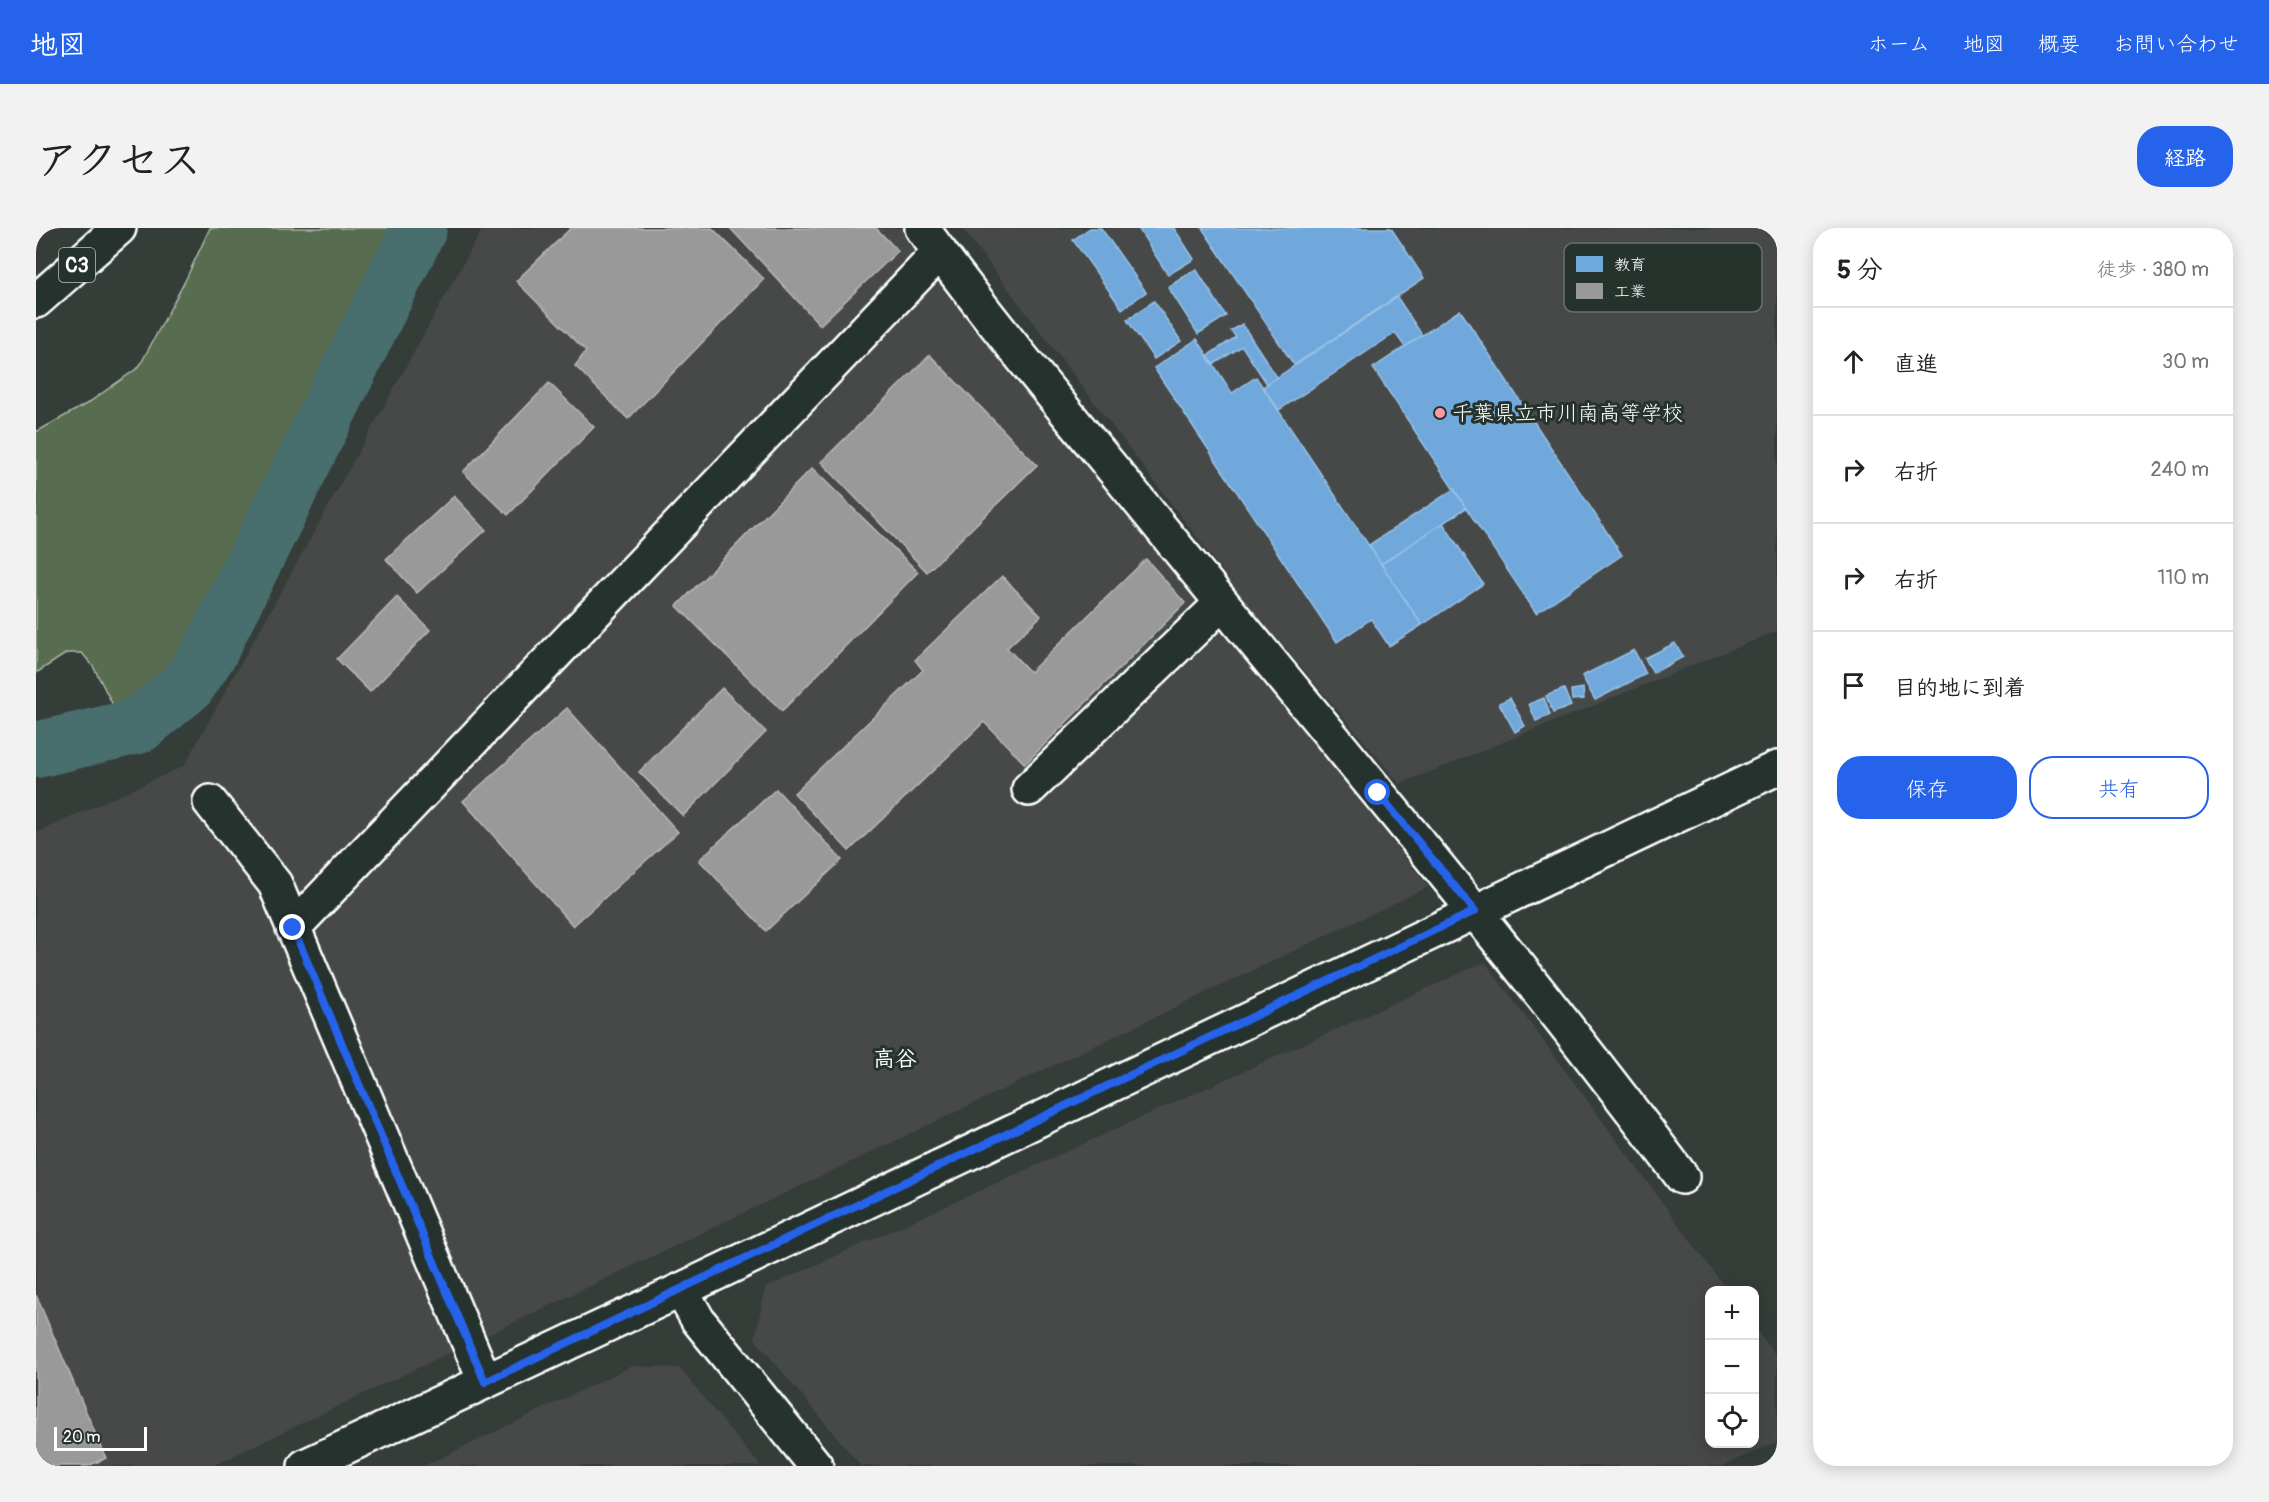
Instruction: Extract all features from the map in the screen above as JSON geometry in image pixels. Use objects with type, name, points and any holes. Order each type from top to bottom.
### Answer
[{"type":"main road","name":"C3","points":[[36,301],[118,228]]},
{"type":"main road","points":[[293,928],[931,240],[1222,603],[1475,911],[1608,1078],[1682,1177]]},
{"type":"main road","points":[[1029,789],[1222,603]]},
{"type":"main road","points":[[304,1466],[681,1290],[1777,768]]},
{"type":"main road","points":[[210,802],[275,884],[485,1382]]},
{"type":"main road","points":[[681,1290],[698,1320],[816,1466]]},
{"type":"shaded area","points":[[483,228],[908,228],[1428,887],[212,1466],[36,1466],[36,833],[184,766]]},
{"type":"shaded area","name":"千葉県立市川南高等学校","points":[[962,228],[1777,228],[1777,631],[1400,784],[1243,598]]},
{"type":"shaded area","points":[[1485,962],[1724,1286],[1705,1286],[1705,1448],[1759,1448],[1759,1333],[1777,1358],[1777,1442],[1722,1466],[861,1466],[755,1339],[765,1288]]},
{"type":"shaded area","points":[[632,1366],[679,1368],[760,1466],[424,1466]]},
{"type":"green space","points":[[210,228],[391,228],[252,511],[207,621],[145,702],[129,712],[116,711],[93,666],[82,653],[67,653],[36,673],[36,432],[88,403],[139,367],[186,279]]},
{"type":"building: 教育","points":[[1090,228],[1101,228],[1146,292],[1122,309],[1073,240]]},
{"type":"building: 教育","points":[[1138,228],[1174,228],[1194,259],[1168,275]]},
{"type":"building: 教育","points":[[1202,228],[1391,228],[1424,278],[1294,365]]},
{"type":"building: 教育","points":[[1196,269],[1226,316],[1198,334],[1168,287]]},
{"type":"building: 教育","points":[[1397,297],[1422,335],[1405,347],[1395,333],[1279,410],[1263,387]]},
{"type":"building: 教育","points":[[1154,301],[1181,341],[1154,359],[1127,320]]},
{"type":"building: 教育","points":[[1460,310],[1622,555],[1536,613],[1373,368]]},
{"type":"building: 教育","points":[[1242,324],[1277,377],[1267,384],[1242,346],[1213,365],[1207,356],[1236,337],[1231,331]]},
{"type":"building: 教育","points":[[1197,339],[1232,393],[1256,377],[1422,625],[1389,646],[1371,619],[1337,642],[1154,368]]},
{"type":"building: 教育","points":[[1454,489],[1466,508],[1381,564],[1369,545]]},
{"type":"building: 教育","points":[[1443,523],[1483,584],[1422,625],[1381,564]]},
{"type":"building: 教育","points":[[1675,643],[1683,657],[1653,673],[1645,658]]},
{"type":"building: 教育","points":[[1634,650],[1646,674],[1595,700],[1582,676]]},
{"type":"building: 教育","points":[[1583,688],[1584,699],[1572,700],[1571,690]]},
{"type":"building: 教育","points":[[1564,689],[1571,706],[1553,713],[1546,696]]},
{"type":"building: 教育","points":[[1510,698],[1525,726],[1515,732],[1499,703]]},
{"type":"building: 教育","points":[[1544,698],[1550,715],[1536,721],[1529,704]]},
{"type":"building: 工業","points":[[571,228],[712,228],[764,279],[628,419],[575,366],[586,351],[516,281]]},
{"type":"building: 工業","points":[[730,228],[876,228],[898,251],[820,325]]},
{"type":"building: 工業","points":[[930,355],[1037,465],[927,572],[821,462]]},
{"type":"building: 工業","points":[[549,383],[594,427],[508,515],[463,472]]},
{"type":"building: 工業","points":[[812,468],[918,572],[782,711],[677,606]]},
{"type":"building: 工業","points":[[454,496],[486,530],[417,593],[386,559]]},
{"type":"building: 工業","points":[[1146,559],[1185,603],[1025,764],[984,722],[849,851],[794,793],[923,670],[915,660],[1002,576],[1041,616],[1007,648],[1030,672]]},
{"type":"building: 工業","points":[[397,597],[430,630],[370,692],[337,659]]},
{"type":"building: 工業","points":[[722,688],[766,732],[683,816],[639,772]]},
{"type":"building: 工業","points":[[567,708],[678,832],[573,926],[463,801]]},
{"type":"building: 工業","points":[[776,789],[842,860],[766,931],[699,860]]},
{"type":"building: 工業","points":[[36,1295],[106,1458],[88,1466],[36,1466]]},
{"type":"waterway","points":[[36,750],[138,726],[188,685],[209,653],[419,228]]},
{"type":"place","name":"千葉県立市川南高等学校","points":[[1440,413]]},
{"type":"district","name":"高谷","points":[[895,1059]]},
{"type":"route","points":[[293,928],[485,1382],[1475,911],[1378,793]]}]
